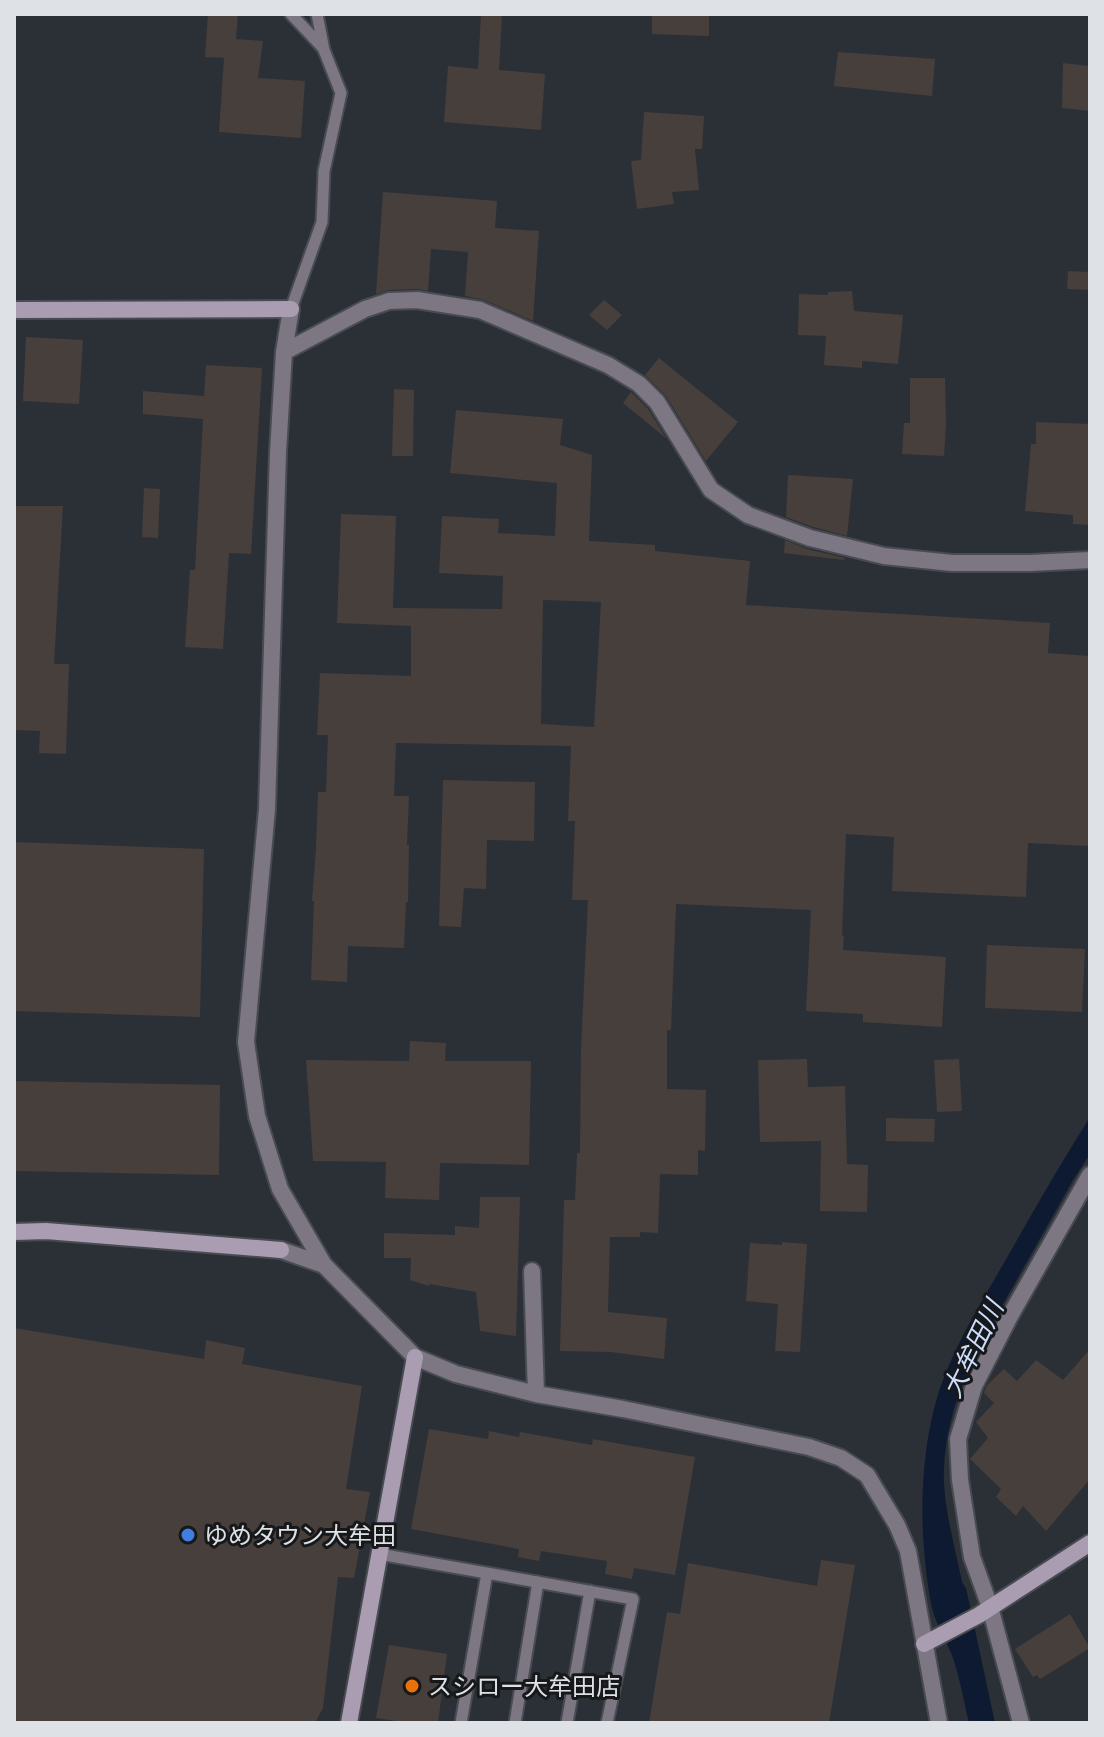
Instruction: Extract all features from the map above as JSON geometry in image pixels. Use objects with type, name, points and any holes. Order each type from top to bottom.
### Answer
[{"type":"street","points":[[284,352],[365,309],[389,301],[417,300],[480,310],[608,365],[639,384],[657,402],[711,490],[748,515],[810,538],[884,556],[952,563],[1090,560]]},
{"type":"street","points":[[14,310],[291,309],[284,352],[277,467],[267,809],[246,1042],[257,1116],[280,1189],[324,1265],[415,1357],[456,1374],[536,1394],[809,1447],[841,1458],[867,1475],[897,1525],[908,1551],[928,1642],[939,1723]]},
{"type":"street","points":[[1021,1723],[984,1611],[972,1557],[960,1480],[958,1439],[974,1386],[1090,1175]]},
{"type":"street","points":[[14,1232],[46,1231],[281,1250],[324,1265]]},
{"type":"street","points":[[532,1271],[536,1394]]},
{"type":"street","points":[[349,1723],[415,1357]]},
{"type":"street","points":[[928,1642],[984,1611],[1090,1543]]},
{"type":"lane","points":[[291,14],[324,50]]},
{"type":"lane","points":[[291,309],[322,222],[324,171],[341,93],[324,50],[317,14]]},
{"type":"lane","points":[[379,1554],[633,1599],[607,1723]]},
{"type":"lane","points":[[461,1723],[487,1573]]},
{"type":"lane","points":[[515,1723],[538,1582]]},
{"type":"lane","points":[[567,1723],[590,1591]]},
{"type":"water","name":"大牟田川","points":[[1090,1117],[1090,1154],[984,1338],[965,1378],[951,1420],[944,1467],[947,1510],[995,1723],[969,1723],[951,1652],[934,1614],[928,1583],[922,1503],[931,1423],[943,1381],[965,1332]]},
{"type":"building","points":[[208,14],[238,14],[236,39],[263,41],[258,78],[305,81],[301,138],[219,132],[224,58],[205,57]]},
{"type":"building","points":[[481,14],[502,14],[499,70],[545,74],[541,130],[444,122],[448,66],[478,69]]},
{"type":"building","points":[[652,14],[709,14],[709,36],[652,34]]},
{"type":"building","points":[[838,52],[935,59],[932,96],[834,86]]},
{"type":"building","points":[[1063,63],[1090,66],[1090,111],[1062,108]]},
{"type":"building","points":[[644,112],[704,116],[702,149],[695,149],[699,190],[672,192],[674,204],[637,209],[631,161],[641,160]]},
{"type":"building","points":[[383,192],[497,201],[495,228],[539,231],[533,321],[484,300],[465,296],[468,252],[431,249],[428,291],[389,290],[376,294]]},
{"type":"building","points":[[1068,271],[1090,272],[1090,290],[1067,289]]},
{"type":"building","points":[[852,291],[854,311],[903,315],[898,364],[862,361],[862,368],[824,365],[826,336],[798,335],[799,294],[828,295],[828,292]]},
{"type":"building","points":[[604,300],[622,315],[607,330],[589,315]]},
{"type":"building","points":[[26,337],[83,340],[79,404],[23,401]]},
{"type":"building","points":[[659,358],[738,422],[706,461],[666,396],[645,375]]},
{"type":"building","points":[[206,365],[262,368],[251,554],[229,553],[223,649],[185,647],[190,570],[195,570],[203,419],[143,414],[143,391],[204,396]]},
{"type":"building","points":[[910,378],[945,378],[944,456],[902,454],[904,423],[910,423]]},
{"type":"building","points":[[394,389],[414,390],[413,456],[392,456]]},
{"type":"building","points":[[631,392],[648,409],[667,439],[623,403]]},
{"type":"building","points":[[456,410],[563,419],[560,445],[592,455],[589,541],[655,545],[655,551],[750,561],[746,605],[1050,623],[1048,653],[1090,656],[1090,846],[1028,843],[1026,897],[892,891],[894,837],[846,834],[843,950],[946,957],[942,1027],[863,1022],[863,1014],[806,1011],[811,910],[676,904],[671,1030],[667,1030],[667,1089],[706,1090],[705,1151],[698,1150],[698,1175],[660,1174],[658,1233],[640,1232],[640,1237],[610,1237],[608,1312],[667,1318],[664,1359],[611,1352],[560,1351],[564,1200],[575,1200],[577,1153],[580,1153],[588,900],[572,900],[575,821],[568,821],[571,746],[396,743],[394,796],[409,796],[408,902],[404,948],[348,946],[347,982],[311,980],[318,792],[326,792],[328,735],[317,735],[320,673],[411,676],[411,626],[337,623],[341,514],[396,516],[393,608],[502,609],[503,576],[439,573],[442,516],[499,519],[498,533],[555,536],[557,483],[450,473]],"holes":[[[543,600],[601,602],[594,727],[541,724]]]},
{"type":"building","points":[[1036,422],[1090,424],[1090,525],[1073,524],[1073,515],[1025,511],[1031,444],[1036,444]]},
{"type":"building","points":[[788,475],[853,479],[847,536],[786,517]]},
{"type":"building","points":[[144,488],[160,489],[158,538],[142,537]]},
{"type":"building","points":[[14,506],[63,506],[54,664],[69,664],[66,754],[39,753],[40,731],[14,730]]},
{"type":"building","points":[[785,540],[807,549],[845,558],[784,553]]},
{"type":"building","points":[[443,780],[535,782],[534,841],[487,840],[486,889],[464,888],[461,927],[439,926]]},
{"type":"building","points":[[14,842],[204,849],[200,1017],[14,1011]]},
{"type":"building","points":[[987,945],[1085,949],[1082,1012],[985,1008]]},
{"type":"building","points":[[410,1041],[446,1043],[445,1061],[531,1061],[529,1165],[440,1163],[439,1200],[385,1198],[386,1162],[313,1161],[306,1060],[409,1061]]},
{"type":"building","points":[[807,1059],[808,1087],[845,1086],[847,1164],[868,1165],[867,1212],[820,1211],[821,1141],[760,1142],[758,1060]]},
{"type":"building","points":[[959,1059],[962,1111],[937,1112],[934,1060]]},
{"type":"building","points":[[14,1081],[220,1085],[219,1175],[14,1171]]},
{"type":"building","points":[[886,1118],[935,1119],[934,1142],[886,1141]]},
{"type":"building","points":[[480,1197],[520,1197],[516,1336],[480,1331],[476,1292],[429,1286],[410,1280],[411,1258],[384,1258],[384,1233],[455,1235],[455,1226],[479,1228]]},
{"type":"building","points":[[782,1242],[807,1244],[800,1352],[775,1351],[778,1304],[746,1301],[750,1243],[782,1245]]},
{"type":"building","name":"ゆめタウン大牟田","points":[[14,1328],[204,1359],[206,1340],[245,1348],[242,1364],[362,1386],[346,1489],[370,1492],[354,1578],[338,1577],[323,1708],[315,1723],[14,1723]]},
{"type":"building","points":[[1090,1349],[1090,1479],[1046,1531],[1023,1506],[1016,1516],[996,1497],[1001,1489],[970,1459],[988,1438],[976,1422],[994,1403],[984,1393],[987,1385],[1004,1369],[1017,1381],[1036,1360],[1063,1380]]},
{"type":"building","points":[[429,1429],[488,1439],[489,1431],[519,1437],[520,1432],[592,1445],[593,1439],[695,1457],[675,1575],[634,1568],[632,1579],[605,1574],[607,1561],[541,1551],[539,1561],[518,1557],[519,1549],[411,1529]]},
{"type":"building","points":[[821,1560],[855,1565],[829,1723],[649,1723],[667,1612],[680,1614],[688,1563],[817,1586]]},
{"type":"building","points":[[1070,1614],[1090,1648],[1040,1679],[1037,1675],[1033,1677],[1015,1649]]},
{"type":"building","name":"スシロー大牟田店","points":[[389,1645],[447,1654],[438,1723],[376,1718]]},
{"type":"place","name":"ゆめタウン大牟田","points":[[188,1535]]},
{"type":"place","name":"スシロー大牟田店","points":[[412,1686]]}]
